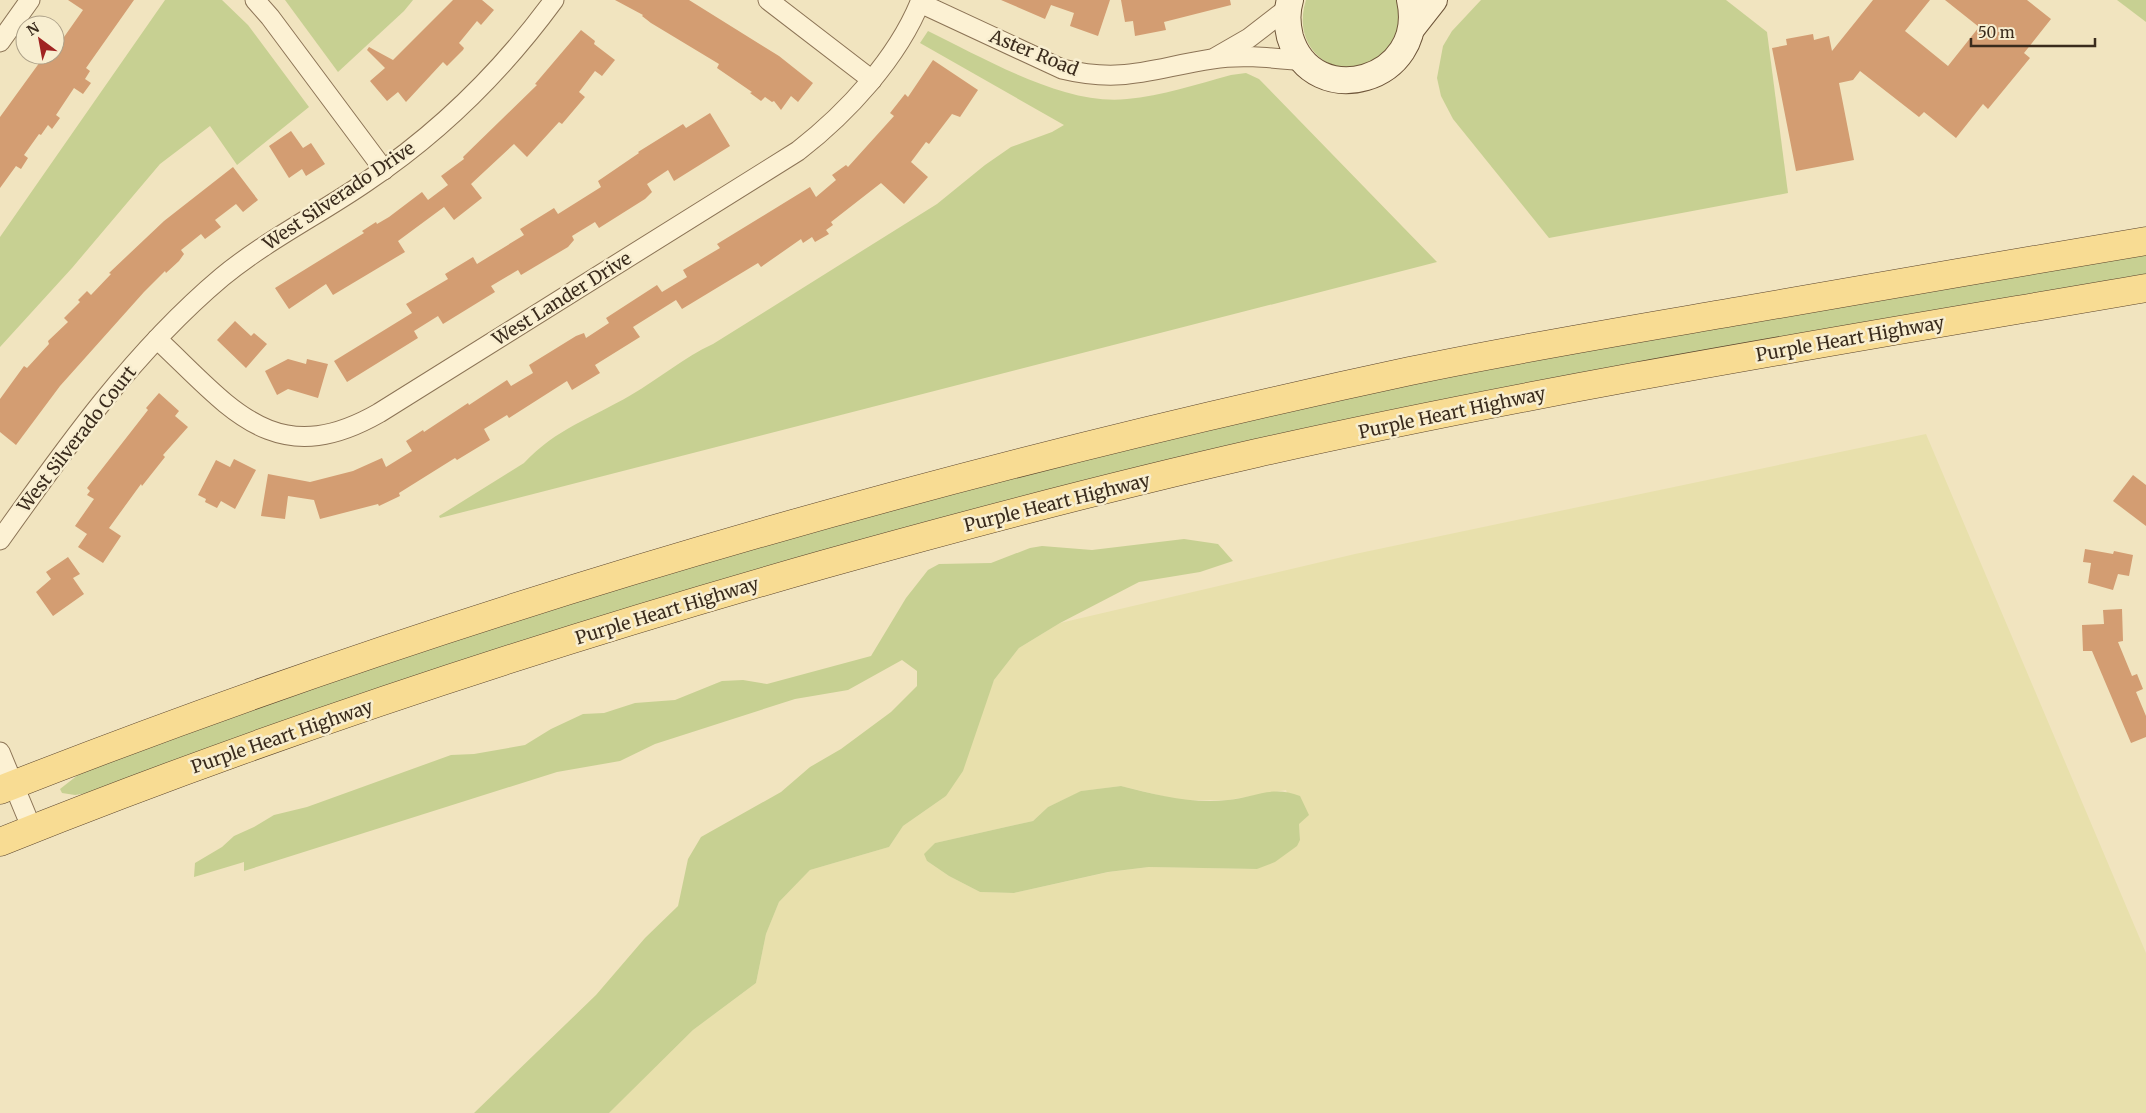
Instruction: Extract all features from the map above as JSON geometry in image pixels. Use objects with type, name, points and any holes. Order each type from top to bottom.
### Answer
[{"type":"main road","points":[[8,787],[266,691],[453,627],[666,560],[860,504],[1040,457],[1234,410],[1425,368],[1587,337],[2146,240]]},
{"type":"main road","name":"Purple Heart Highway","points":[[0,842],[210,762],[534,651],[722,593],[1083,495],[1254,454],[1586,385],[2146,288]]},
{"type":"street","points":[[0,42],[30,0]]},
{"type":"street","points":[[254,0],[270,17],[384,170]]},
{"type":"street","name":"West Silverado Drive","points":[[157,339],[201,295],[263,246],[344,197],[384,170],[438,128],[488,79],[519,45],[554,0]]},
{"type":"street","points":[[768,0],[872,80]]},
{"type":"street","points":[[1410,0],[1412,28]]},
{"type":"street","points":[[1289,4],[1287,27],[1293,45],[1303,61],[1319,73],[1334,79],[1351,81],[1368,78],[1382,71],[1396,60],[1406,45],[1412,28],[1434,0]]},
{"type":"street","name":"West Lander Drive","points":[[157,339],[238,414],[259,427],[270,431],[300,436],[329,435],[344,431],[379,413],[776,167],[836,120],[872,80],[892,51],[921,2]]},
{"type":"street","name":"Aster Road","points":[[921,2],[1062,69],[1084,74],[1115,76],[1148,73],[1213,59],[1255,57],[1303,61]]},
{"type":"street","name":"Aster Road","points":[[1213,59],[1249,38],[1289,4]]},
{"type":"street","name":"West Silverado Court","points":[[0,540],[80,429],[157,339]]},
{"type":"street","points":[[0,752],[8,787],[32,829]]},
{"type":"shaded area","points":[[1926,434],[2146,953],[2146,1113],[609,1113],[693,1030],[756,983],[766,934],[779,902],[810,870],[889,847],[903,826],[946,796],[994,680],[1019,648],[1060,623],[1355,554]],"holes":[[[1121,786],[1179,800],[1228,800],[1286,790],[1299,824],[1300,840],[1257,869],[1149,867],[1109,872],[1014,893],[980,892],[949,876],[927,861],[935,843],[1033,821],[1048,807],[1082,791]]]},
{"type":"green space","points":[[165,0],[222,0],[248,25],[309,107],[237,165],[210,126],[160,164],[72,268],[0,347],[0,237]]},
{"type":"green space","points":[[285,0],[413,0],[404,11],[338,72]]},
{"type":"green space","points":[[1306,0],[1398,0],[1399,37],[1385,55],[1375,63],[1359,68],[1343,68],[1329,64],[1318,56],[1309,45],[1304,32],[1303,17]]},
{"type":"green space","points":[[1481,0],[1726,0],[1767,32],[1788,193],[1549,238],[1453,119],[1441,96],[1437,78],[1443,46],[1452,31]]},
{"type":"green space","points":[[2117,0],[2146,0],[2146,22]]},
{"type":"green space","points":[[928,31],[1025,78],[1077,95],[1103,99],[1127,99],[1153,95],[1231,75],[1246,73],[1259,79],[1437,262],[440,518],[439,516],[524,463],[536,451],[562,432],[641,389],[692,355],[713,344],[937,204],[985,165],[1011,147],[1052,132],[1064,125],[920,43]]},
{"type":"green space","points":[[2146,251],[2146,276],[1277,436],[88,793],[75,795],[62,793],[60,789],[83,771],[280,696],[646,576],[1203,427],[1551,354]]},
{"type":"green space","points":[[1184,539],[1218,544],[1233,561],[1200,572],[1139,582],[1060,623],[1019,648],[994,680],[963,771],[946,796],[903,826],[889,847],[810,870],[779,902],[766,934],[756,983],[693,1030],[609,1113],[474,1113],[596,995],[645,938],[678,906],[688,859],[701,837],[781,792],[810,767],[841,749],[891,712],[917,686],[917,671],[902,660],[848,690],[795,699],[655,744],[620,761],[557,772],[244,871],[244,862],[194,877],[195,863],[222,847],[234,836],[274,815],[307,807],[451,755],[474,754],[525,745],[551,729],[583,714],[604,713],[635,703],[675,700],[722,681],[743,680],[767,684],[871,656],[906,598],[928,570],[939,564],[991,563],[1030,548],[1042,546],[1092,550]]},
{"type":"green space","points":[[1121,786],[1201,801],[1238,799],[1272,792],[1290,793],[1300,796],[1309,815],[1299,824],[1300,840],[1297,846],[1275,862],[1257,869],[1149,867],[1108,872],[1014,893],[980,892],[949,876],[927,861],[924,854],[935,843],[1033,821],[1048,807],[1081,791]]},
{"type":"building","points":[[68,0],[134,0],[86,68],[90,71],[85,79],[91,83],[83,94],[74,88],[56,115],[60,118],[52,129],[48,125],[41,135],[39,134],[24,155],[28,158],[21,169],[16,166],[0,188],[0,117],[38,65],[65,65],[65,36],[83,10]]},
{"type":"building","points":[[453,0],[482,0],[494,10],[481,25],[477,21],[459,43],[464,48],[463,50],[447,66],[443,62],[406,102],[398,92],[387,101],[370,81],[385,68],[367,50],[369,47],[393,60]]},
{"type":"building","points":[[615,0],[689,0],[779,56],[813,83],[798,102],[791,96],[781,110],[774,101],[772,102],[765,97],[761,101],[750,93],[752,92],[717,68],[719,64],[651,23],[643,15]]},
{"type":"building","points":[[1001,0],[1110,0],[1098,36],[1070,26],[1074,13],[1051,5],[1045,19]]},
{"type":"building","points":[[1121,0],[1230,0],[1231,5],[1164,22],[1166,30],[1135,36],[1133,21],[1125,22]]},
{"type":"building","points":[[1873,0],[1930,0],[1905,31],[1948,66],[1979,27],[1945,0],[2027,0],[2051,19],[2024,53],[2030,58],[1988,109],[1983,104],[1956,138],[1924,112],[1919,117],[1860,71],[1853,80],[1839,83],[1854,160],[1796,171],[1772,48],[1787,45],[1786,39],[1813,34],[1814,40],[1829,36],[1832,51]]},
{"type":"building","points":[[581,30],[595,41],[594,44],[615,60],[602,76],[595,71],[579,92],[585,97],[562,124],[559,122],[527,157],[514,144],[471,184],[482,198],[454,220],[444,207],[398,241],[405,252],[333,295],[326,284],[289,309],[275,288],[364,233],[362,231],[376,222],[377,224],[389,217],[422,192],[428,200],[448,185],[441,176],[464,159],[463,157],[537,85],[535,84]]},
{"type":"building","points":[[933,60],[978,90],[960,117],[952,114],[929,144],[926,142],[911,162],[928,177],[904,204],[881,183],[831,222],[833,225],[826,230],[829,234],[815,242],[812,237],[803,243],[801,239],[761,267],[758,263],[682,309],[676,300],[633,327],[640,337],[595,365],[600,373],[572,390],[567,381],[509,418],[507,415],[484,429],[490,440],[457,460],[455,458],[399,493],[400,496],[379,506],[378,504],[320,519],[314,500],[288,496],[285,519],[261,516],[268,474],[310,482],[353,471],[382,458],[386,467],[412,451],[406,441],[423,430],[424,432],[507,380],[511,386],[533,373],[529,365],[576,336],[584,333],[586,338],[609,323],[606,318],[657,285],[662,292],[687,277],[683,270],[720,248],[717,244],[810,187],[816,197],[836,180],[832,175],[846,165],[848,167],[894,116],[890,113],[905,94],[908,97]]},
{"type":"building","points":[[710,113],[730,146],[674,181],[668,170],[647,184],[652,192],[645,199],[599,228],[595,222],[572,236],[574,240],[568,247],[521,275],[518,270],[491,286],[495,292],[443,324],[438,316],[414,331],[418,338],[347,382],[334,361],[412,313],[406,304],[448,279],[445,274],[473,257],[477,264],[524,235],[520,229],[554,208],[558,214],[601,187],[598,181],[638,152],[683,124],[686,128]]},
{"type":"building","points":[[291,131],[303,148],[311,143],[325,164],[306,176],[302,169],[289,178],[269,146]]},
{"type":"building","points":[[233,167],[258,200],[243,212],[236,204],[215,220],[221,227],[205,239],[201,234],[181,250],[184,254],[179,261],[166,273],[165,271],[144,292],[60,386],[16,445],[0,432],[0,399],[24,366],[27,368],[49,344],[48,341],[68,322],[64,318],[80,302],[78,300],[87,291],[91,295],[111,274],[109,273],[164,221]]},
{"type":"building","points":[[235,321],[251,336],[254,333],[267,344],[246,368],[217,340]]},
{"type":"building","points":[[288,359],[306,364],[307,359],[328,364],[318,398],[288,389],[277,395],[265,371]]},
{"type":"building","points":[[159,393],[179,411],[175,416],[188,427],[163,455],[165,457],[142,486],[141,484],[109,528],[121,536],[103,563],[78,547],[87,534],[75,526],[94,499],[87,495],[90,491],[87,488],[148,410],[146,408]]},
{"type":"building","points":[[234,459],[256,470],[235,509],[221,501],[217,508],[205,502],[206,499],[198,495],[216,460],[230,467]]},
{"type":"building","points":[[2133,475],[2146,485],[2146,526],[2113,501]]},
{"type":"building","points":[[2085,549],[2113,554],[2114,551],[2133,555],[2129,576],[2118,574],[2113,590],[2088,583],[2091,563],[2083,562]]},
{"type":"building","points":[[68,557],[80,574],[73,578],[84,594],[53,616],[36,592],[51,579],[46,572]]},
{"type":"building","points":[[2122,609],[2123,641],[2118,642],[2132,676],[2137,674],[2143,689],[2136,692],[2146,716],[2146,737],[2131,743],[2092,651],[2083,651],[2082,625],[2104,624],[2103,610]]}]
